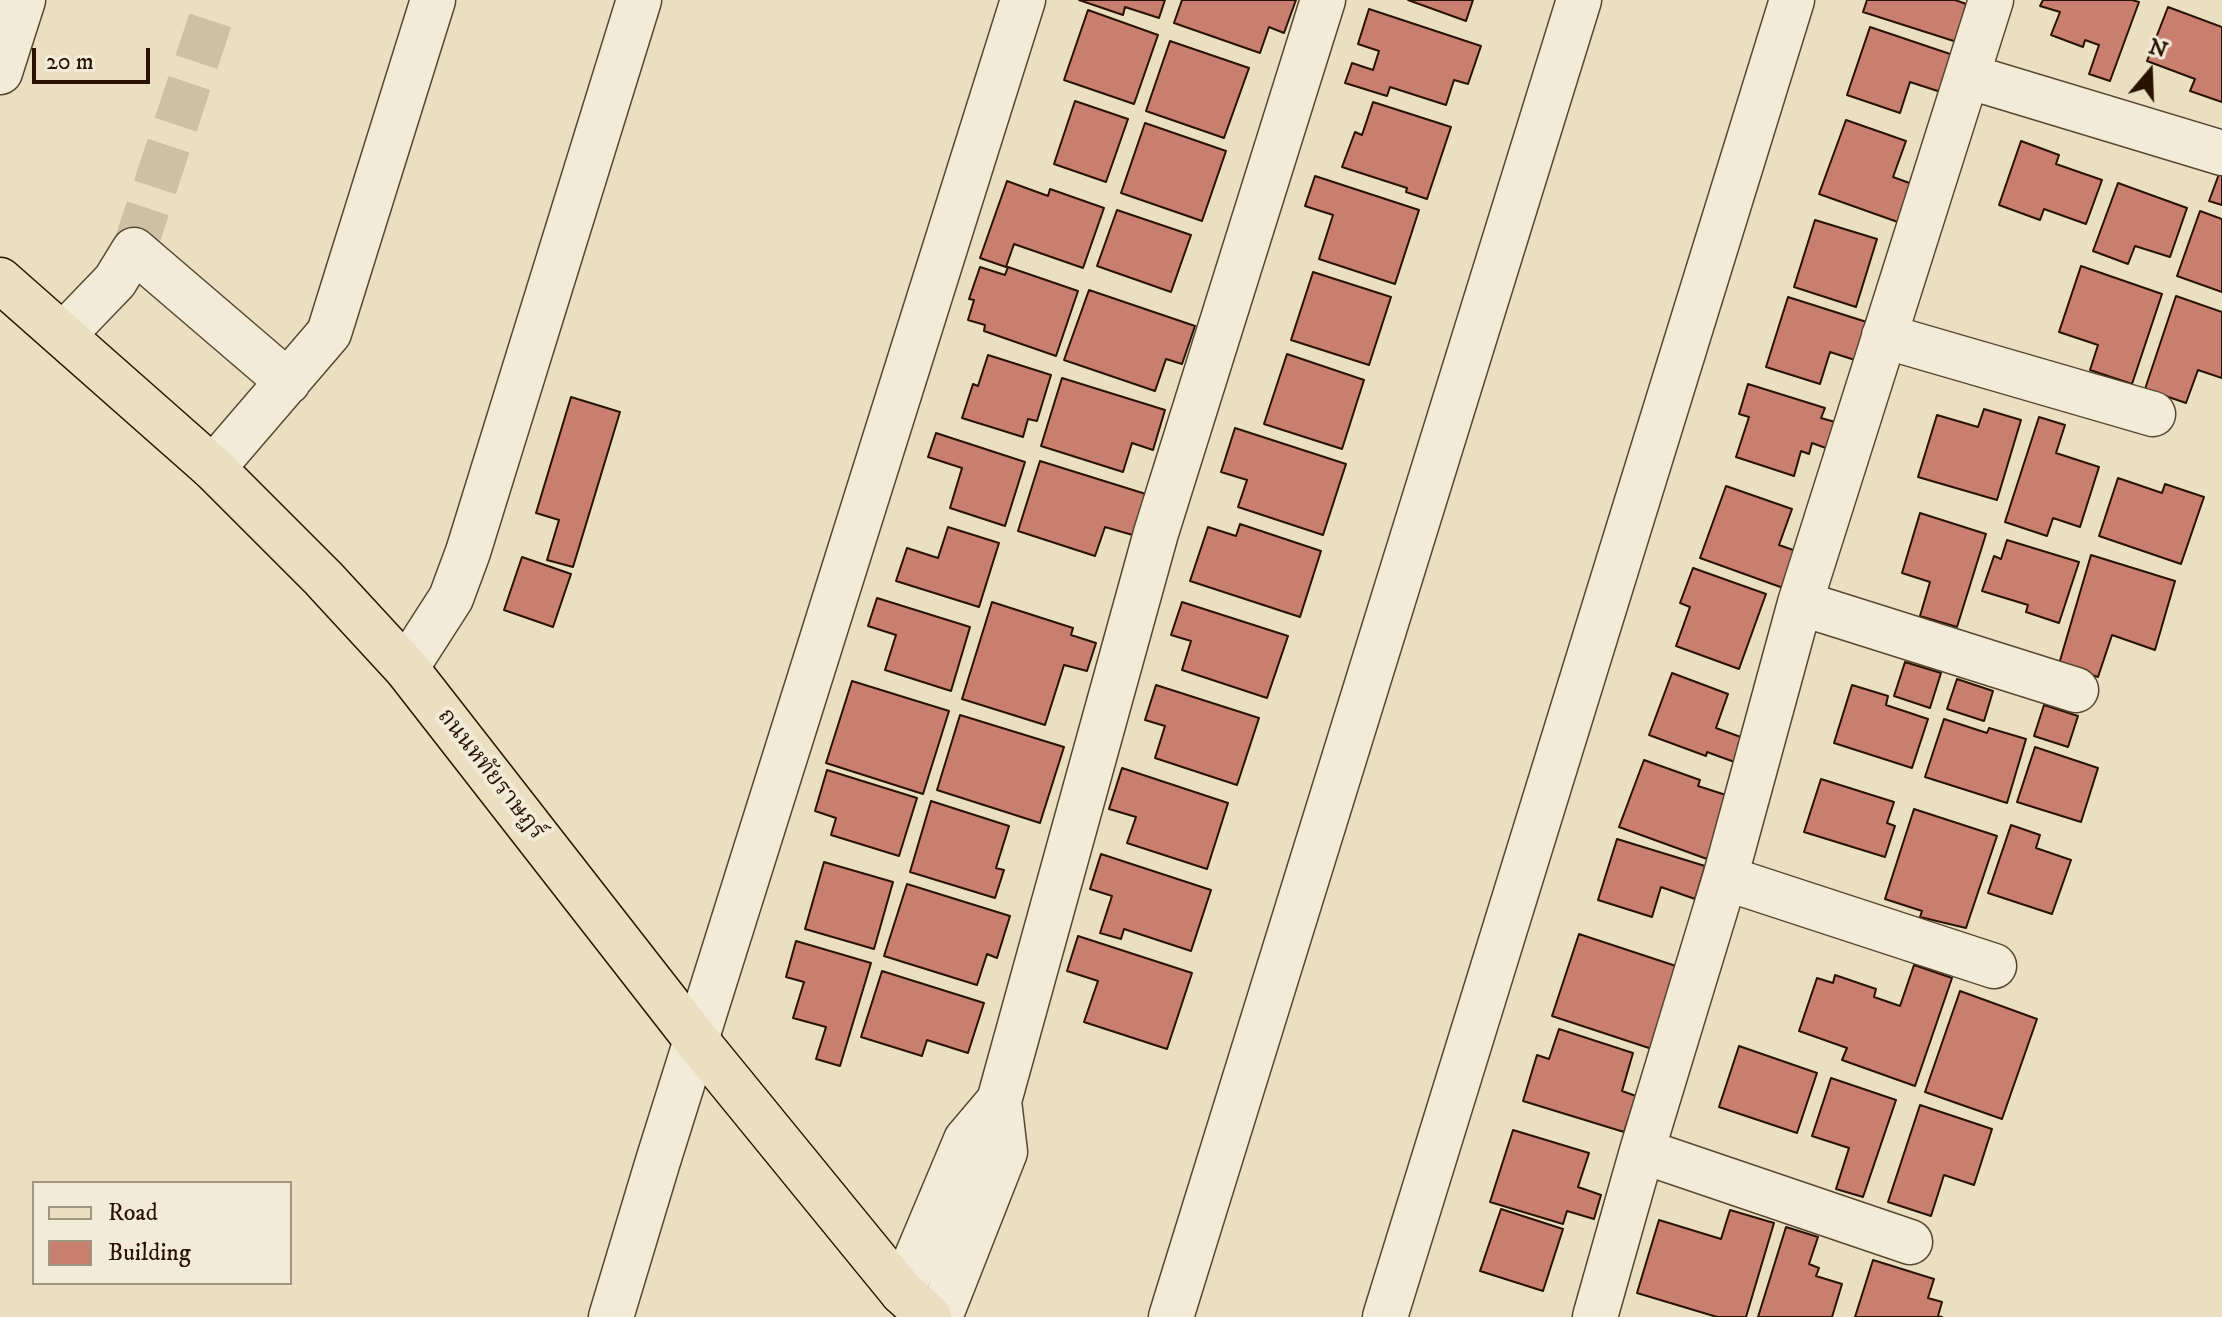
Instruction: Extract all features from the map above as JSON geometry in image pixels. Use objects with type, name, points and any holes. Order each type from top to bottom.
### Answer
[{"type":"main road","name":"ถนนหทัยราษฎร์","points":[[0,280],[213,468],[323,578],[406,668],[697,1041],[916,1305]]},
{"type":"street","points":[[0,72],[23,0]]},
{"type":"street","points":[[213,468],[329,333],[433,0]]},
{"type":"street","points":[[406,668],[451,598],[468,552],[639,0]]},
{"type":"street","points":[[611,1317],[1023,0]]},
{"type":"street","points":[[940,1317],[1005,1152],[999,1101],[1156,533],[1323,0]]},
{"type":"street","points":[[1171,1317],[1579,0]]},
{"type":"street","points":[[1385,1317],[1792,0]]},
{"type":"street","points":[[1595,1317],[1725,878],[1800,603],[1991,0]]},
{"type":"street","points":[[1967,76],[2222,153]]},
{"type":"street","points":[[64,334],[115,281],[134,250],[288,382]]},
{"type":"street","points":[[1884,336],[2153,414]]},
{"type":"street","points":[[1800,603],[2076,690]]},
{"type":"street","points":[[1725,878],[1994,966]]},
{"type":"street","points":[[916,1305],[966,1140],[999,1101]]},
{"type":"street","points":[[1642,1151],[1910,1242]]},
{"type":"building","points":[[1079,0],[1165,0],[1159,18],[1125,7],[1123,15]]},
{"type":"building","points":[[1182,0],[1296,0],[1284,33],[1269,27],[1260,53],[1174,23]]},
{"type":"building","points":[[1408,0],[1473,0],[1466,21]]},
{"type":"building","points":[[1867,0],[1955,0],[1972,6],[1960,43],[1863,12]]},
{"type":"building","points":[[2043,0],[2139,2],[2110,81],[2089,74],[2099,45],[2085,40],[2083,47],[2051,35],[2060,12],[2040,6]]},
{"type":"building","points":[[2168,7],[2222,27],[2222,102],[2190,91],[2195,79],[2147,61]]},
{"type":"building","points":[[1369,9],[1481,46],[1468,84],[1454,80],[1446,105],[1390,87],[1387,96],[1345,83],[1352,63],[1373,70],[1379,51],[1358,44]]},
{"type":"building","points":[[1088,10],[1158,35],[1134,104],[1064,80]]},
{"type":"building","points":[[1870,27],[1965,59],[1953,96],[1910,82],[1900,113],[1847,95]]},
{"type":"building","points":[[1170,41],[1249,68],[1224,138],[1146,111]]},
{"type":"building","points":[[1075,101],[1128,119],[1106,182],[1054,164]]},
{"type":"building","points":[[1373,102],[1451,127],[1427,199],[1406,192],[1407,188],[1342,167],[1355,132],[1362,135]]},
{"type":"building","points":[[1846,120],[1906,141],[1893,177],[1923,188],[1909,226],[1819,194]]},
{"type":"building","points":[[1145,123],[1226,151],[1202,221],[1121,193]]},
{"type":"building","points":[[2021,141],[2059,155],[2056,164],[2102,180],[2086,224],[2044,209],[2040,220],[1999,205]]},
{"type":"building","points":[[2222,166],[2222,205],[2209,201]]},
{"type":"building","points":[[1315,176],[1419,210],[1395,284],[1319,259],[1333,215],[1305,206]]},
{"type":"building","points":[[1007,181],[1048,196],[1050,189],[1104,208],[1083,268],[1014,244],[1006,267],[980,258]]},
{"type":"building","points":[[2118,183],[2187,208],[2170,257],[2135,246],[2128,264],[2093,251]]},
{"type":"building","points":[[1117,210],[1191,235],[1171,292],[1097,266]]},
{"type":"building","points":[[2200,211],[2222,219],[2222,292],[2177,276]]},
{"type":"building","points":[[1815,220],[1877,239],[1856,307],[1794,287]]},
{"type":"building","points":[[2081,266],[2162,294],[2132,384],[2090,370],[2098,345],[2059,332]]},
{"type":"building","points":[[980,267],[1005,275],[1008,267],[1078,291],[1056,356],[984,331],[985,325],[968,320],[974,300],[969,299]]},
{"type":"building","points":[[1313,272],[1391,297],[1369,365],[1291,340]]},
{"type":"building","points":[[1089,290],[1195,326],[1182,364],[1166,359],[1155,391],[1064,360]]},
{"type":"building","points":[[2176,296],[2222,312],[2222,378],[2198,370],[2186,403],[2145,389]]},
{"type":"building","points":[[1788,297],[1873,324],[1861,362],[1830,352],[1820,384],[1766,367]]},
{"type":"building","points":[[1287,354],[1364,380],[1342,449],[1264,424]]},
{"type":"building","points":[[988,355],[1051,375],[1037,421],[1028,419],[1023,437],[962,418],[973,384],[978,386]]},
{"type":"building","points":[[1062,378],[1165,410],[1153,450],[1132,443],[1123,472],[1041,446]]},
{"type":"building","points":[[1748,384],[1825,408],[1821,418],[1842,424],[1834,451],[1812,443],[1809,454],[1801,451],[1794,476],[1736,457],[1749,417],[1739,414]]},
{"type":"building","points":[[571,397],[620,412],[573,567],[547,560],[559,520],[536,513]]},
{"type":"building","points":[[1984,409],[2021,420],[1997,500],[1918,477],[1937,415],[1978,427]]},
{"type":"building","points":[[2039,417],[2065,425],[2056,453],[2099,467],[2080,527],[2053,518],[2047,536],[2005,522]]},
{"type":"building","points":[[1235,428],[1346,464],[1323,535],[1238,507],[1247,480],[1221,472]]},
{"type":"building","points":[[936,433],[1025,462],[1005,526],[950,508],[962,468],[928,457]]},
{"type":"building","points":[[1040,461],[1149,495],[1136,536],[1105,527],[1095,556],[1018,531]]},
{"type":"building","points":[[2118,478],[2162,493],[2165,484],[2204,497],[2181,564],[2099,536]]},
{"type":"building","points":[[1726,486],[1792,509],[1779,545],[1799,552],[1786,589],[1700,558]]},
{"type":"building","points":[[1920,513],[1986,534],[1957,627],[1920,616],[1930,582],[1902,573]]},
{"type":"building","points":[[1240,524],[1321,551],[1300,617],[1190,581],[1208,527],[1236,536]]},
{"type":"building","points":[[948,527],[999,543],[979,607],[896,581],[907,548],[938,558]]},
{"type":"building","points":[[2007,540],[2079,562],[2059,623],[2026,612],[2028,605],[1982,591],[1994,556],[2001,559]]},
{"type":"building","points":[[2091,555],[2175,581],[2155,650],[2112,635],[2098,677],[2059,664]]},
{"type":"building","points":[[522,557],[571,574],[553,627],[504,610]]},
{"type":"building","points":[[1693,568],[1766,594],[1739,669],[1676,646],[1690,607],[1680,603]]},
{"type":"building","points":[[877,598],[970,627],[951,691],[885,670],[896,635],[868,626]]},
{"type":"building","points":[[992,602],[1073,628],[1071,635],[1096,643],[1087,671],[1064,665],[1045,725],[962,699]]},
{"type":"building","points":[[1182,602],[1288,636],[1267,698],[1182,670],[1191,641],[1171,635]]},
{"type":"building","points":[[1905,662],[1941,673],[1930,708],[1894,696]]},
{"type":"building","points":[[1672,673],[1728,694],[1716,728],[1749,740],[1740,764],[1707,752],[1706,756],[1649,735]]},
{"type":"building","points":[[1957,679],[1993,691],[1984,721],[1947,709]]},
{"type":"building","points":[[852,681],[949,711],[923,794],[826,763]]},
{"type":"building","points":[[1156,685],[1259,718],[1237,785],[1155,758],[1165,726],[1145,720]]},
{"type":"building","points":[[1852,685],[1888,696],[1886,705],[1928,719],[1912,768],[1834,743]]},
{"type":"building","points":[[2044,705],[2078,716],[2068,747],[2034,736]]},
{"type":"building","points":[[960,715],[1064,747],[1040,823],[937,790]]},
{"type":"building","points":[[1944,719],[1987,733],[1989,728],[2026,739],[2007,803],[1925,777]]},
{"type":"building","points":[[2035,747],[2098,768],[2081,822],[2017,802]]},
{"type":"building","points":[[1644,760],[1700,780],[1698,786],[1729,796],[1707,859],[1619,827]]},
{"type":"building","points":[[1122,768],[1228,803],[1207,869],[1127,843],[1136,817],[1109,809]]},
{"type":"building","points":[[827,770],[917,798],[899,856],[831,835],[836,818],[815,811]]},
{"type":"building","points":[[1821,779],[1894,802],[1887,823],[1895,826],[1885,857],[1804,832]]},
{"type":"building","points":[[931,801],[1009,826],[996,868],[1004,870],[995,898],[910,872]]},
{"type":"building","points":[[1914,809],[1997,836],[1966,928],[1920,917],[1922,911],[1885,899]]},
{"type":"building","points":[[2011,825],[2040,835],[2036,848],[2071,860],[2052,914],[1988,893]]},
{"type":"building","points":[[1617,839],[1705,866],[1695,899],[1661,887],[1652,917],[1598,900]]},
{"type":"building","points":[[1101,854],[1211,890],[1191,951],[1124,929],[1121,939],[1100,933],[1112,896],[1090,889]]},
{"type":"building","points":[[824,862],[893,882],[874,949],[805,929]]},
{"type":"building","points":[[907,884],[1010,916],[997,958],[987,954],[977,985],[884,956]]},
{"type":"building","points":[[1579,934],[1679,967],[1652,1049],[1552,1016]]},
{"type":"building","points":[[1078,936],[1192,973],[1167,1049],[1084,1022],[1098,981],[1067,971]]},
{"type":"building","points":[[796,941],[871,963],[840,1066],[816,1059],[826,1027],[793,1018],[804,982],[786,977]]},
{"type":"building","points":[[1914,965],[1952,978],[1915,1086],[1842,1060],[1847,1048],[1799,1031],[1817,978],[1833,983],[1835,975],[1876,989],[1874,997],[1900,1006]]},
{"type":"building","points":[[882,971],[984,1003],[968,1053],[927,1040],[922,1056],[861,1037]]},
{"type":"building","points":[[1960,991],[2037,1019],[2002,1119],[1925,1092]]},
{"type":"building","points":[[1559,1029],[1633,1053],[1622,1091],[1636,1096],[1624,1132],[1523,1101],[1537,1055],[1549,1059]]},
{"type":"building","points":[[1739,1046],[1817,1073],[1797,1133],[1719,1107]]},
{"type":"building","points":[[1831,1078],[1896,1100],[1863,1197],[1836,1189],[1849,1148],[1812,1136]]},
{"type":"building","points":[[1920,1105],[1992,1129],[1974,1185],[1944,1175],[1931,1216],[1888,1202]]},
{"type":"building","points":[[1513,1130],[1589,1153],[1578,1187],[1601,1195],[1594,1219],[1567,1211],[1563,1224],[1490,1202]]},
{"type":"building","points":[[1501,1209],[1563,1229],[1543,1291],[1480,1271]]},
{"type":"building","points":[[1730,1210],[1774,1223],[1746,1317],[1717,1317],[1637,1293],[1659,1220],[1721,1239]]},
{"type":"building","points":[[1786,1227],[1818,1237],[1809,1264],[1819,1268],[1816,1276],[1842,1284],[1832,1317],[1758,1317]]},
{"type":"building","points":[[1873,1260],[1934,1279],[1928,1298],[1942,1302],[1938,1316],[1942,1317],[1855,1317]]},
{"type":"tunnel","points":[[134,250],[217,0]]}]
